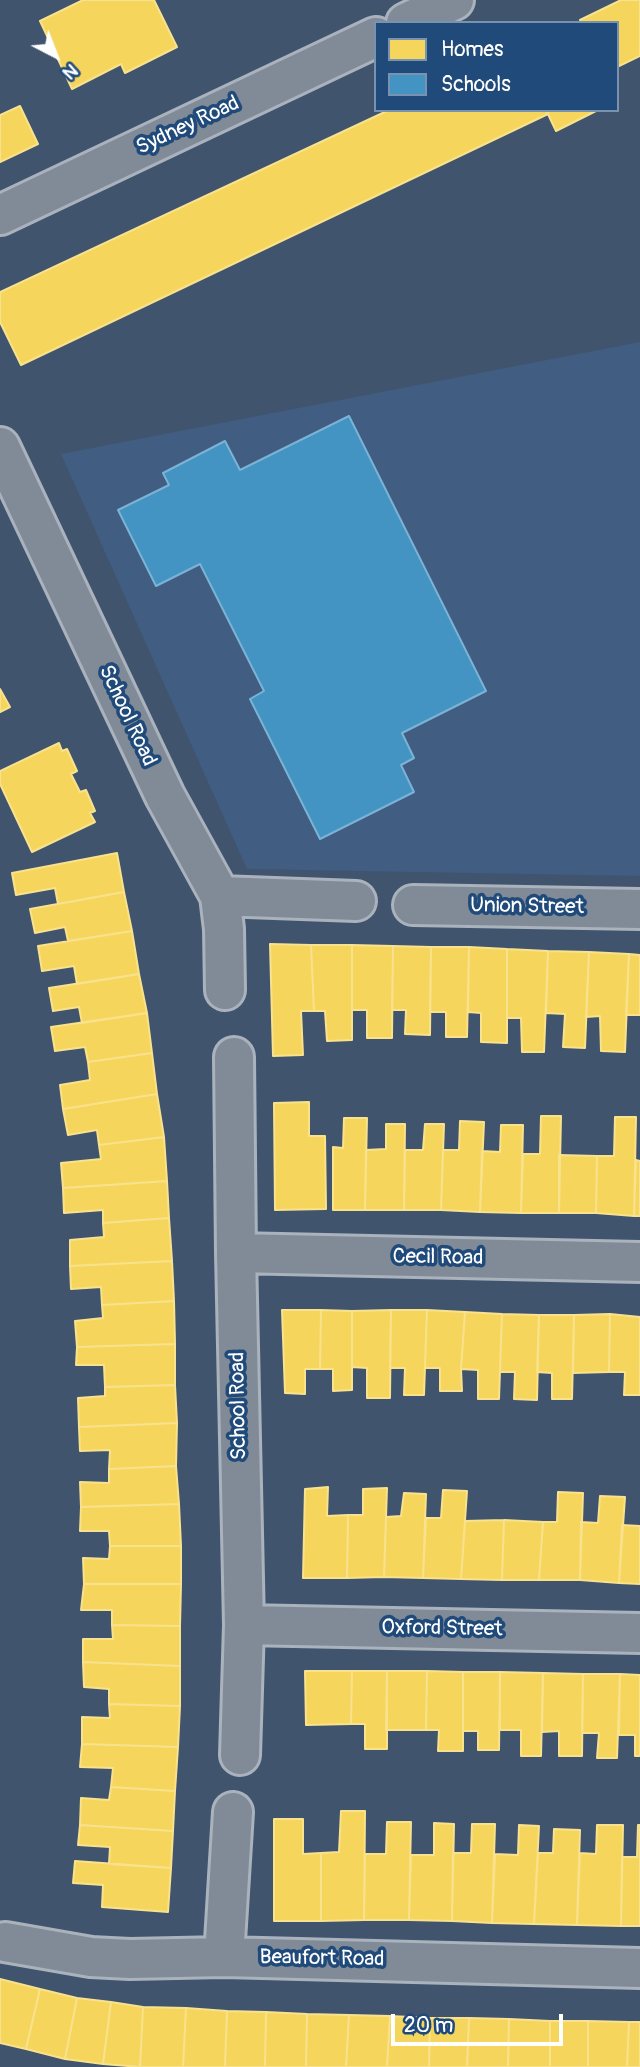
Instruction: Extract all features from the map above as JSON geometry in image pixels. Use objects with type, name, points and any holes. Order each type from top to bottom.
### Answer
[{"type":"street","points":[[410,21],[454,0]]},
{"type":"street","name":"Sydney Road","points":[[0,215],[374,38]]},
{"type":"street","name":"School Road","points":[[0,447],[165,796],[220,896],[224,929],[225,990]]},
{"type":"street","points":[[220,896],[356,901]]},
{"type":"street","name":"Union Street","points":[[413,905],[640,909]]},
{"type":"street","name":"School Road","points":[[234,1057],[244,1625],[240,1755]]},
{"type":"street","name":"Cecil Road","points":[[236,1253],[640,1262]]},
{"type":"street","name":"Oxford Street","points":[[244,1625],[640,1633]]},
{"type":"street","points":[[224,1957],[233,1812]]},
{"type":"street","name":"Beaufort Road","points":[[5,1941],[104,1958],[224,1957],[640,1968]]},
{"type":"shaded area","points":[[640,342],[640,876],[247,869],[61,454]]},
{"type":"building: Homes","points":[[83,0],[154,0],[177,47],[125,73],[121,64],[72,89],[40,21]]},
{"type":"building: Homes","points":[[621,0],[640,0],[640,56],[619,66],[619,21],[580,20]]},
{"type":"building: Homes","points":[[20,106],[38,144],[0,162],[0,115]]},
{"type":"building: Homes","points":[[385,112],[548,114],[21,365],[0,322],[0,292]]},
{"type":"building: Homes","points":[[547,112],[594,112],[556,131]]},
{"type":"building: Homes","points":[[0,689],[10,707],[0,712]]},
{"type":"building: Homes","points":[[59,743],[62,751],[67,749],[77,771],[71,774],[80,792],[86,790],[95,811],[90,813],[95,822],[32,852],[0,784],[0,771]]},
{"type":"building: Homes","points":[[117,853],[124,892],[58,904],[55,888],[16,895],[12,873]]},
{"type":"building: Homes","points":[[124,892],[132,931],[68,941],[65,927],[35,933],[30,909]]},
{"type":"building: Homes","points":[[132,931],[139,974],[77,984],[74,966],[42,971],[38,946]]},
{"type":"building: Homes","points":[[270,944],[311,945],[314,1011],[301,1011],[303,1055],[273,1056]]},
{"type":"building: Homes","points":[[311,945],[352,945],[352,1040],[327,1041],[325,1011],[314,1011]]},
{"type":"building: Homes","points":[[352,945],[393,946],[392,1038],[367,1038],[367,1010],[352,1010]]},
{"type":"building: Homes","points":[[393,946],[431,947],[430,1035],[405,1034],[406,1010],[392,1010]]},
{"type":"building: Homes","points":[[431,947],[469,947],[467,1037],[446,1037],[446,1012],[430,1012]]},
{"type":"building: Homes","points":[[469,947],[507,949],[507,1043],[481,1042],[481,1013],[468,1012]]},
{"type":"building: Homes","points":[[507,949],[548,951],[544,1052],[522,1052],[521,1018],[507,1018]]},
{"type":"building: Homes","points":[[548,951],[589,952],[585,1048],[563,1047],[565,1014],[546,1013]]},
{"type":"building: Homes","points":[[589,952],[629,954],[625,1052],[601,1051],[600,1016],[586,1017]]},
{"type":"building: Homes","points":[[629,954],[640,955],[640,1015],[626,1015]]},
{"type":"building: Homes","points":[[139,974],[147,1013],[82,1023],[79,1007],[53,1011],[49,988]]},
{"type":"building: Homes","points":[[147,1013],[152,1053],[88,1062],[85,1047],[55,1051],[51,1027]]},
{"type":"building: Homes","points":[[152,1053],[157,1094],[63,1109],[60,1085],[90,1080],[88,1062]]},
{"type":"building: Homes","points":[[157,1094],[164,1137],[99,1145],[97,1130],[68,1135],[63,1109]]},
{"type":"building: Homes","points":[[309,1102],[309,1136],[325,1136],[326,1209],[275,1210],[274,1103]]},
{"type":"building: Homes","points":[[541,1116],[561,1116],[559,1213],[521,1213],[523,1154],[540,1154]]},
{"type":"building: Homes","points":[[615,1117],[636,1117],[634,1216],[596,1213],[597,1156],[614,1156]]},
{"type":"building: Homes","points":[[344,1118],[367,1118],[365,1210],[333,1210],[333,1147],[343,1148]]},
{"type":"building: Homes","points":[[460,1121],[484,1122],[480,1212],[441,1210],[443,1150],[459,1150]]},
{"type":"building: Homes","points":[[386,1124],[405,1124],[404,1210],[365,1210],[366,1150],[386,1149]]},
{"type":"building: Homes","points":[[425,1124],[444,1124],[441,1210],[404,1210],[405,1150],[423,1150]]},
{"type":"building: Homes","points":[[501,1125],[523,1125],[521,1213],[480,1212],[482,1151],[500,1152]]},
{"type":"building: Homes","points":[[164,1137],[167,1181],[63,1188],[61,1163],[101,1159],[99,1145]]},
{"type":"building: Homes","points":[[559,1155],[597,1156],[596,1213],[559,1213]]},
{"type":"building: Homes","points":[[636,1160],[640,1161],[640,1216],[634,1216]]},
{"type":"building: Homes","points":[[167,1181],[169,1218],[103,1223],[103,1210],[64,1213],[63,1188]]},
{"type":"building: Homes","points":[[169,1218],[172,1261],[70,1266],[70,1240],[104,1237],[103,1223]]},
{"type":"building: Homes","points":[[172,1261],[174,1301],[102,1305],[101,1287],[71,1289],[70,1266]]},
{"type":"building: Homes","points":[[174,1301],[175,1344],[77,1347],[75,1321],[103,1318],[102,1305]]},
{"type":"building: Homes","points":[[282,1310],[321,1310],[320,1369],[305,1369],[305,1394],[285,1393]]},
{"type":"building: Homes","points":[[321,1310],[352,1311],[352,1390],[333,1391],[333,1369],[320,1369]]},
{"type":"building: Homes","points":[[391,1310],[427,1310],[424,1395],[404,1395],[405,1368],[390,1368]]},
{"type":"building: Homes","points":[[391,1310],[390,1398],[367,1398],[367,1368],[352,1367],[352,1311]]},
{"type":"building: Homes","points":[[427,1310],[465,1312],[462,1391],[440,1391],[440,1368],[425,1368]]},
{"type":"building: Homes","points":[[465,1312],[502,1314],[499,1399],[478,1399],[478,1370],[461,1369]]},
{"type":"building: Homes","points":[[502,1314],[539,1315],[537,1400],[514,1399],[515,1372],[500,1372]]},
{"type":"building: Homes","points":[[610,1314],[640,1317],[640,1395],[624,1395],[625,1372],[609,1372]]},
{"type":"building: Homes","points":[[610,1314],[609,1372],[573,1373],[574,1315]]},
{"type":"building: Homes","points":[[539,1315],[574,1315],[572,1399],[552,1399],[552,1373],[537,1372]]},
{"type":"building: Homes","points":[[175,1344],[175,1385],[105,1387],[104,1365],[76,1365],[77,1347]]},
{"type":"building: Homes","points":[[175,1385],[177,1423],[79,1427],[78,1398],[105,1396],[105,1387]]},
{"type":"building: Homes","points":[[177,1423],[176,1466],[109,1469],[110,1450],[80,1451],[79,1427]]},
{"type":"building: Homes","points":[[176,1466],[179,1504],[81,1507],[80,1482],[109,1483],[109,1469]]},
{"type":"building: Homes","points":[[328,1487],[327,1516],[348,1515],[347,1578],[303,1578],[305,1489]]},
{"type":"building: Homes","points":[[387,1488],[384,1577],[347,1578],[348,1515],[363,1515],[363,1489]]},
{"type":"building: Homes","points":[[443,1490],[467,1491],[461,1579],[423,1578],[426,1518],[441,1518]]},
{"type":"building: Homes","points":[[558,1492],[583,1493],[580,1580],[539,1580],[543,1522],[557,1522]]},
{"type":"building: Homes","points":[[404,1493],[426,1494],[423,1578],[384,1577],[386,1517],[401,1516]]},
{"type":"building: Homes","points":[[600,1496],[625,1497],[619,1583],[580,1580],[581,1522],[598,1523]]},
{"type":"building: Homes","points":[[179,1504],[181,1546],[110,1546],[109,1531],[80,1531],[81,1507]]},
{"type":"building: Homes","points":[[504,1520],[502,1580],[461,1579],[465,1521]]},
{"type":"building: Homes","points":[[504,1520],[543,1522],[539,1580],[502,1580]]},
{"type":"building: Homes","points":[[622,1525],[640,1526],[640,1584],[619,1583]]},
{"type":"building: Homes","points":[[110,1546],[181,1546],[181,1584],[84,1584],[83,1558],[109,1559]]},
{"type":"building: Homes","points":[[84,1584],[181,1584],[180,1626],[112,1625],[112,1610],[81,1610]]},
{"type":"building: Homes","points":[[112,1625],[180,1626],[180,1666],[83,1662],[83,1639],[113,1639]]},
{"type":"building: Homes","points":[[83,1662],[180,1666],[180,1706],[109,1704],[109,1689],[84,1687]]},
{"type":"building: Homes","points":[[305,1671],[352,1671],[351,1724],[306,1725]]},
{"type":"building: Homes","points":[[352,1671],[387,1671],[387,1749],[365,1749],[365,1724],[351,1724]]},
{"type":"building: Homes","points":[[387,1671],[427,1671],[426,1730],[386,1730]]},
{"type":"building: Homes","points":[[427,1671],[463,1672],[463,1751],[438,1751],[439,1730],[426,1730]]},
{"type":"building: Homes","points":[[463,1672],[500,1672],[499,1750],[478,1750],[478,1731],[463,1731]]},
{"type":"building: Homes","points":[[500,1672],[543,1673],[541,1756],[521,1756],[521,1730],[500,1730]]},
{"type":"building: Homes","points":[[543,1673],[583,1674],[582,1756],[559,1756],[559,1731],[542,1732]]},
{"type":"building: Homes","points":[[583,1674],[620,1674],[617,1758],[597,1758],[599,1733],[582,1733]]},
{"type":"building: Homes","points":[[620,1674],[640,1675],[640,1756],[635,1756],[635,1735],[619,1735]]},
{"type":"building: Homes","points":[[109,1704],[180,1706],[178,1747],[82,1744],[82,1717],[110,1718]]},
{"type":"building: Homes","points":[[82,1744],[178,1747],[175,1791],[111,1787],[113,1768],[80,1767]]},
{"type":"building: Homes","points":[[111,1787],[175,1791],[173,1831],[80,1825],[81,1798],[109,1800]]},
{"type":"building: Homes","points":[[341,1811],[365,1811],[364,1920],[321,1921],[321,1853],[339,1852]]},
{"type":"building: Homes","points":[[274,1819],[303,1819],[303,1854],[321,1853],[321,1921],[274,1921]]},
{"type":"building: Homes","points":[[387,1822],[411,1822],[409,1920],[364,1920],[365,1854],[386,1854]]},
{"type":"building: Homes","points":[[434,1823],[454,1824],[452,1921],[409,1920],[411,1855],[434,1855]]},
{"type":"building: Homes","points":[[472,1824],[495,1824],[492,1923],[452,1921],[453,1853],[471,1853]]},
{"type":"building: Homes","points":[[80,1825],[173,1831],[171,1868],[109,1864],[110,1847],[78,1845]]},
{"type":"building: Homes","points":[[519,1825],[539,1826],[534,1924],[492,1923],[495,1854],[518,1855]]},
{"type":"building: Homes","points":[[597,1825],[623,1825],[621,1926],[577,1925],[580,1853],[596,1854]]},
{"type":"building: Homes","points":[[638,1825],[640,1926],[621,1926],[622,1857],[637,1857]]},
{"type":"building: Homes","points":[[554,1829],[580,1830],[577,1925],[534,1924],[538,1853],[553,1853]]},
{"type":"building: Homes","points":[[75,1861],[171,1868],[168,1912],[102,1907],[103,1885],[73,1883]]},
{"type":"building: Homes","points":[[0,1979],[40,1989],[26,2049],[0,2043]]},
{"type":"building: Homes","points":[[40,1989],[77,1998],[65,2059],[26,2049]]},
{"type":"building: Homes","points":[[77,1998],[111,2002],[103,2064],[65,2059]]},
{"type":"building: Homes","points":[[111,2002],[143,2007],[140,2067],[103,2064]]},
{"type":"building: Homes","points":[[143,2007],[186,2008],[183,2067],[140,2067]]},
{"type":"building: Homes","points":[[186,2008],[227,2011],[225,2067],[183,2067]]},
{"type":"building: Homes","points":[[227,2011],[266,2012],[265,2067],[225,2067]]},
{"type":"building: Homes","points":[[266,2012],[307,2014],[306,2067],[265,2067]]},
{"type":"building: Homes","points":[[307,2014],[349,2015],[346,2067],[306,2067]]},
{"type":"building: Homes","points":[[349,2015],[390,2016],[387,2067],[346,2067]]},
{"type":"building: Homes","points":[[390,2016],[430,2018],[429,2067],[387,2067]]},
{"type":"building: Homes","points":[[430,2018],[469,2018],[467,2067],[429,2067]]},
{"type":"building: Homes","points":[[469,2018],[509,2019],[508,2067],[467,2067]]},
{"type":"building: Homes","points":[[509,2019],[550,2021],[550,2067],[508,2067]]},
{"type":"building: Homes","points":[[550,2021],[588,2021],[588,2067],[550,2067]]},
{"type":"building: Homes","points":[[588,2021],[629,2022],[627,2067],[588,2067]]},
{"type":"building: Homes","points":[[629,2022],[640,2022],[640,2067],[627,2067]]},
{"type":"building: Schools","points":[[349,416],[486,691],[402,733],[414,758],[401,765],[414,792],[320,839],[250,699],[264,691],[200,564],[156,586],[118,510],[169,485],[163,473],[225,441],[240,470]]}]
